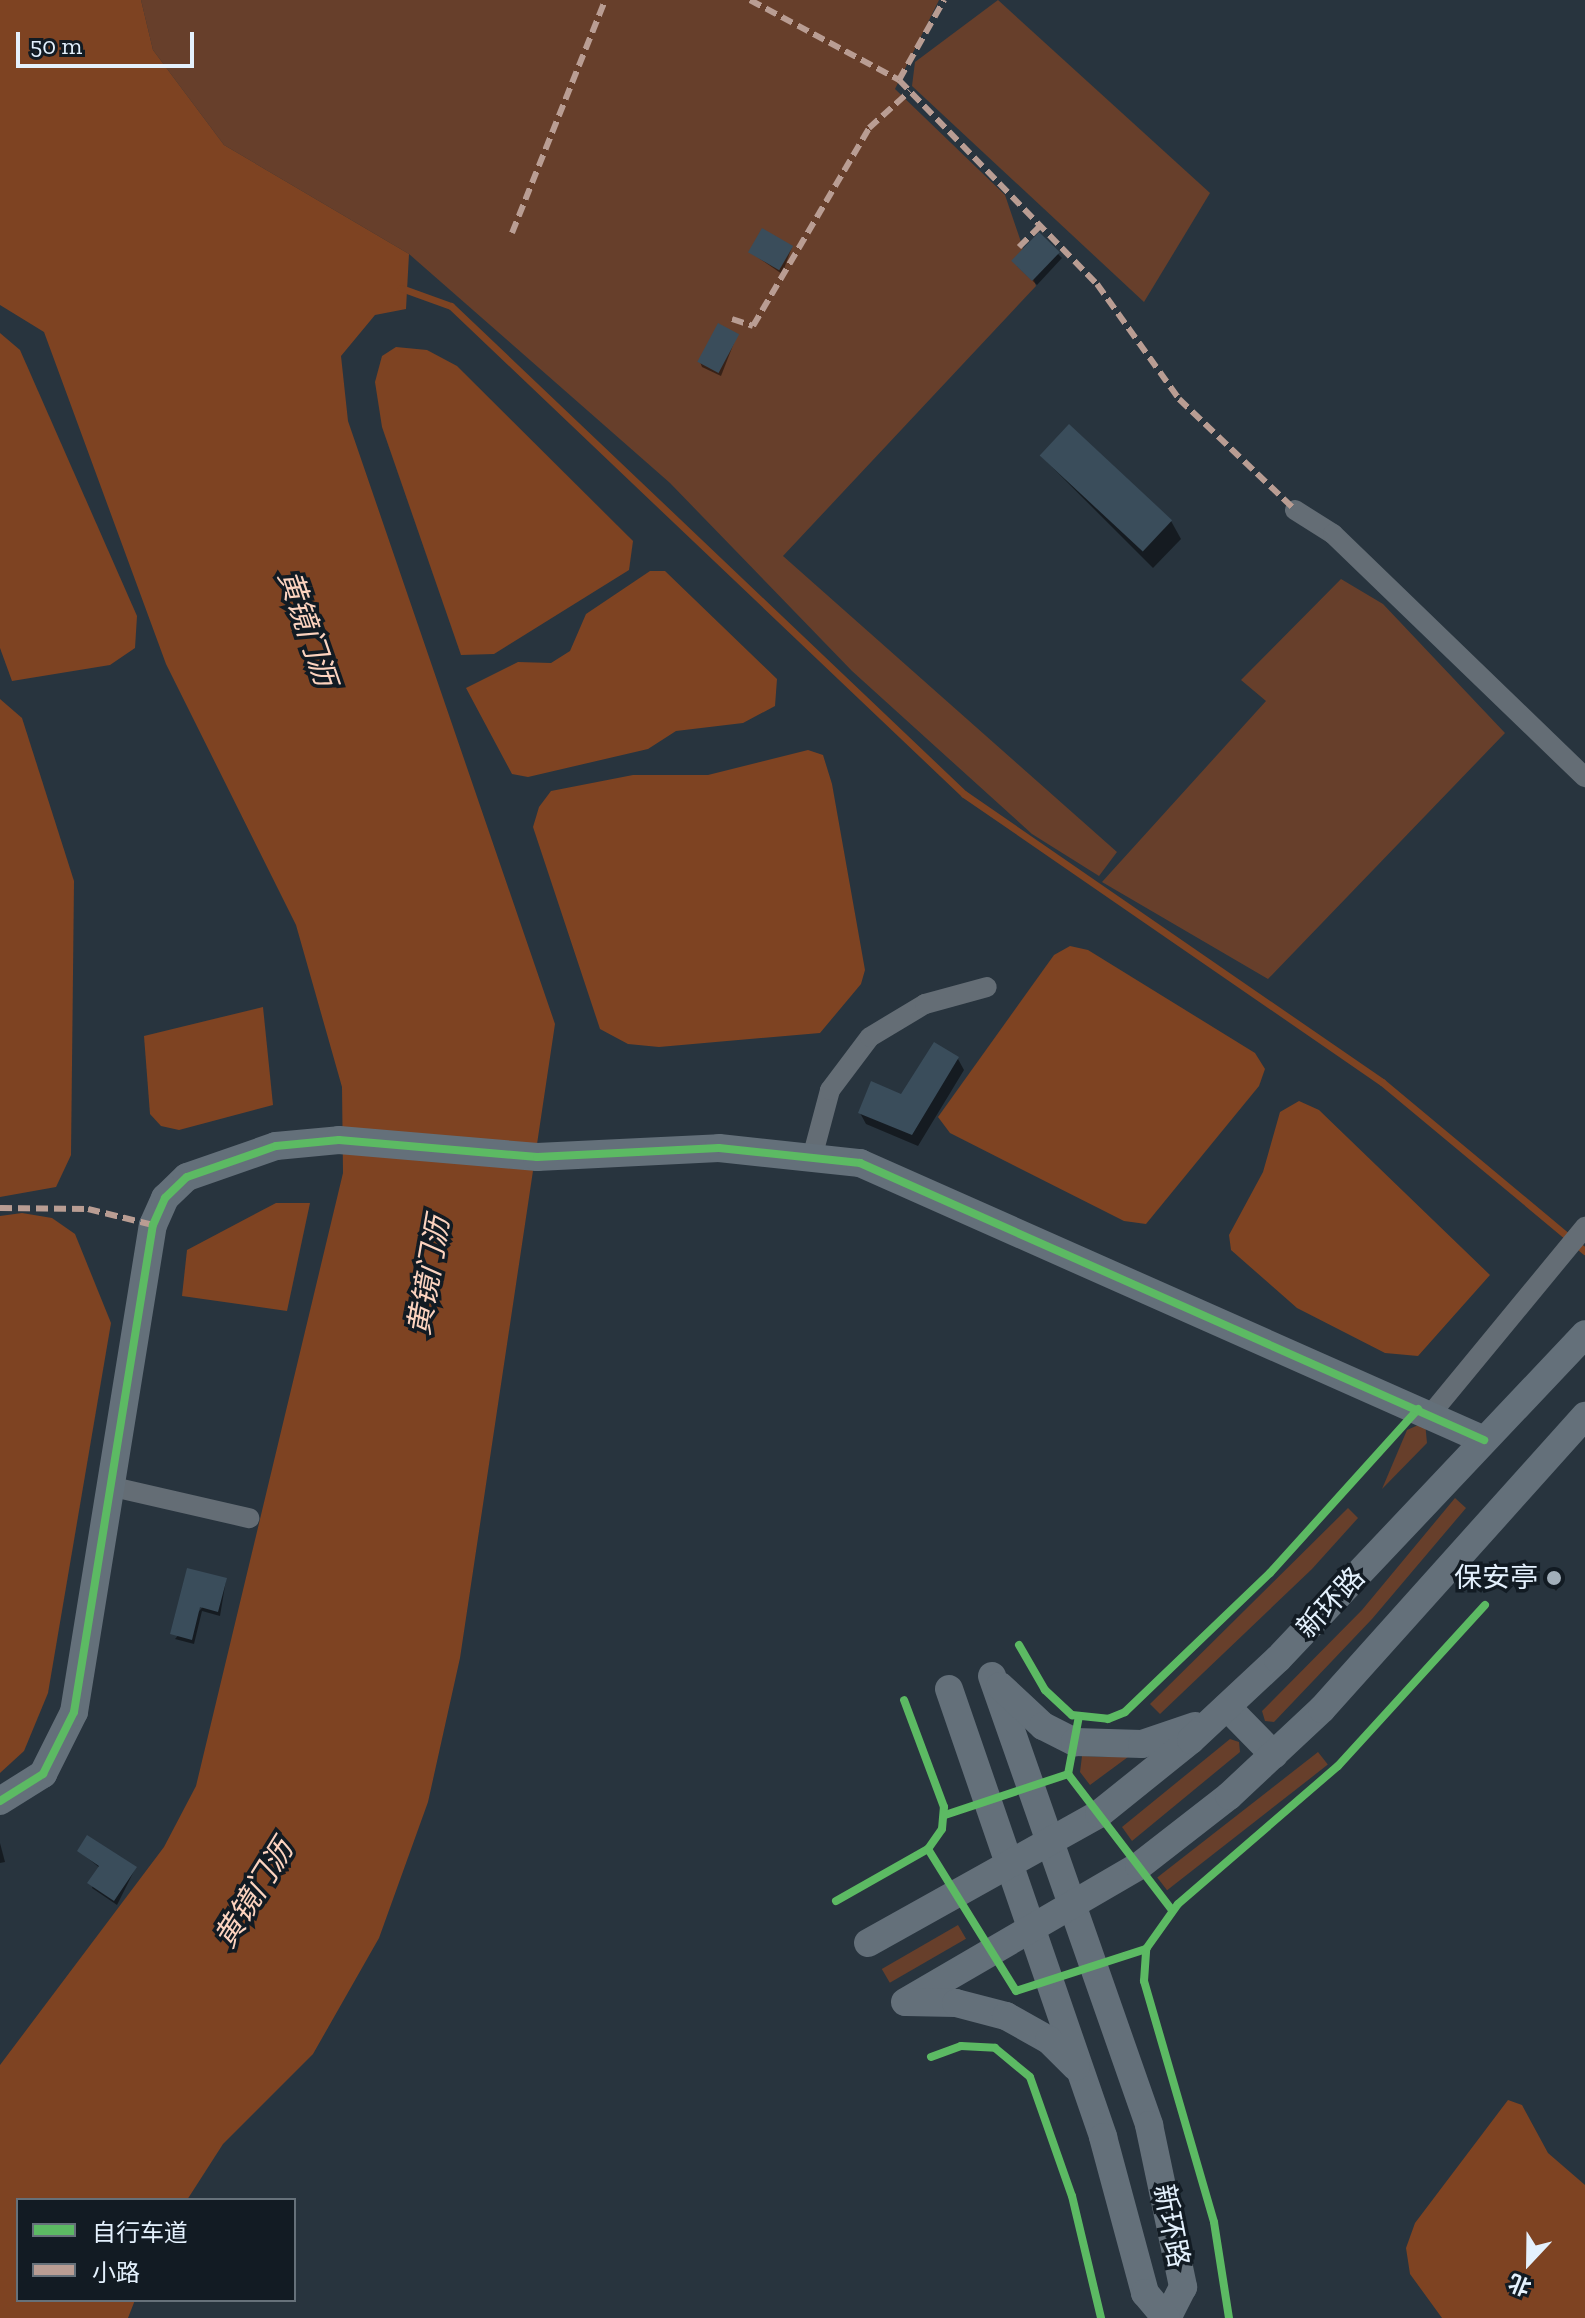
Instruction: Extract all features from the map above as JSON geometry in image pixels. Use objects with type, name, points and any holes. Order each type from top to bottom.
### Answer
[{"type":"street","points":[[1295,510],[1333,534],[1585,777]]},
{"type":"street","points":[[813,1154],[830,1090],[870,1037],[925,1004],[987,987]]},
{"type":"street","points":[[0,1801],[43,1774],[74,1712],[146,1255],[165,1198],[212,1164],[276,1146],[339,1140],[537,1157],[719,1148],[813,1154],[905,1179],[1484,1440]]},
{"type":"street","points":[[1430,1415],[1585,1227]]},
{"type":"street","name":"新环路","points":[[868,1943],[1099,1814],[1227,1707],[1585,1334]]},
{"type":"street","points":[[1081,2074],[1049,2040],[1006,2016],[956,2003],[905,2002],[1139,1866],[1274,1755],[1408,1618],[1585,1416]]},
{"type":"street","points":[[109,1486],[249,1518]]},
{"type":"street","name":"新环路","points":[[949,1689],[1081,2074],[1145,2293],[1166,2318],[1183,2287],[1169,2206],[1072,1905],[992,1676],[1043,1726],[1110,1747],[1169,1737],[1227,1707]]},
{"type":"street","points":[[1227,1707],[1274,1755]]},
{"type":"shaded area","points":[[141,0],[939,0],[895,89],[1005,195],[1036,286],[783,556],[1117,852],[1099,876],[1032,834],[852,671],[670,483],[409,254],[224,145],[153,50]]},
{"type":"shaded area","points":[[998,0],[1210,193],[1144,302],[912,86],[915,62]]},
{"type":"shaded area","points":[[1341,579],[1383,604],[1505,733],[1268,979],[1102,882],[1266,701],[1241,680]]},
{"type":"shaded area","points":[[1425,1422],[1427,1443],[1382,1489],[1407,1430]]},
{"type":"shaded area","points":[[1455,1498],[1466,1508],[1372,1619],[1274,1722],[1265,1721],[1262,1711],[1362,1610]]},
{"type":"shaded area","points":[[1348,1508],[1358,1518],[1312,1569],[1160,1714],[1150,1704]]},
{"type":"shaded area","points":[[1230,1739],[1239,1742],[1240,1752],[1132,1841],[1122,1827]]},
{"type":"shaded area","points":[[1318,1752],[1328,1765],[1167,1890],[1157,1878]]},
{"type":"shaded area","points":[[1082,1756],[1128,1757],[1090,1785],[1080,1772]]},
{"type":"shaded area","points":[[958,1925],[966,1939],[890,1983],[882,1969]]},
{"type":"water","name":"黄镜门沥","points":[[0,0],[141,0],[153,50],[224,145],[409,254],[406,309],[375,315],[341,356],[348,421],[555,1024],[460,1658],[428,1802],[379,1938],[313,2054],[223,2144],[188,2198],[16,2198],[16,2302],[134,2302],[128,2318],[0,2318],[0,2065],[164,1847],[196,1786],[343,1173],[342,1087],[296,925],[166,664],[44,332],[0,305]]},
{"type":"water","points":[[0,333],[20,350],[137,616],[135,648],[110,665],[12,681],[0,648]]},
{"type":"water","points":[[396,347],[427,350],[457,366],[633,541],[629,570],[494,654],[461,655],[382,427],[375,382],[382,356]]},
{"type":"water","points":[[650,571],[665,571],[777,679],[775,706],[743,723],[676,731],[648,749],[528,777],[512,774],[466,688],[518,662],[551,663],[570,651],[586,614]]},
{"type":"water","points":[[0,699],[22,718],[74,881],[71,1155],[56,1187],[0,1197]]},
{"type":"water","points":[[808,750],[823,755],[832,784],[865,970],[861,984],[820,1033],[659,1047],[628,1044],[600,1029],[533,827],[539,807],[551,791],[633,775],[708,775]]},
{"type":"water","points":[[1070,946],[1088,950],[1255,1053],[1265,1069],[1259,1086],[1146,1224],[1124,1221],[950,1133],[938,1117],[1054,955]]},
{"type":"water","points":[[263,1007],[273,1105],[179,1130],[161,1126],[150,1114],[144,1036]]},
{"type":"water","points":[[1299,1101],[1319,1110],[1490,1275],[1418,1356],[1385,1353],[1297,1308],[1231,1250],[1229,1235],[1263,1172],[1280,1112]]},
{"type":"water","points":[[276,1203],[310,1203],[287,1311],[182,1296],[187,1250]]},
{"type":"water","points":[[22,1213],[52,1218],[75,1234],[111,1323],[48,1693],[24,1751],[0,1773],[0,1216]]},
{"type":"water","points":[[1508,2100],[1522,2105],[1548,2153],[1585,2185],[1585,2318],[1442,2318],[1410,2274],[1406,2248],[1415,2223]]},
{"type":"building","points":[[762,228],[793,246],[779,270],[748,252]]},
{"type":"building","points":[[1039,232],[1060,252],[1032,281],[1011,261]]},
{"type":"building","points":[[718,323],[739,334],[719,373],[697,362]]},
{"type":"building","points":[[1069,424],[1172,520],[1143,552],[1040,455]]},
{"type":"building","points":[[934,1042],[959,1057],[912,1135],[858,1113],[871,1081],[901,1094]]},
{"type":"building","points":[[187,1568],[227,1578],[218,1612],[200,1607],[192,1640],[170,1634]]},
{"type":"building","points":[[87,1835],[137,1867],[114,1901],[87,1883],[99,1866],[77,1851]]},
{"type":"waterway","points":[[401,288],[451,306],[964,794],[1382,1082],[1585,1251]]},
{"type":"marked path","points":[[512,233],[605,0]]},
{"type":"marked path","points":[[750,0],[899,80],[1097,284],[1179,399],[1295,510]]},
{"type":"marked path","points":[[899,80],[944,0]]},
{"type":"marked path","points":[[732,319],[753,326],[869,128],[910,91]]},
{"type":"marked path","points":[[1019,247],[1041,225]]},
{"type":"marked path","points":[[0,1208],[88,1209],[153,1225]]},
{"type":"cycle path","points":[[0,1801],[43,1774],[74,1712],[153,1225],[165,1198],[187,1177],[276,1146],[339,1140],[537,1157],[719,1148],[860,1163],[1484,1440]]},
{"type":"cycle path","points":[[1019,1645],[1045,1690],[1072,1715],[1108,1719],[1125,1712],[1270,1573],[1418,1409]]},
{"type":"cycle path","points":[[1229,2318],[1214,2222],[1144,1981],[1146,1949],[1178,1904],[1338,1766],[1485,1605]]},
{"type":"cycle path","points":[[836,1901],[928,1849],[942,1829],[944,1807],[904,1700]]},
{"type":"cycle path","points":[[1079,1716],[1068,1774],[1172,1910]]},
{"type":"cycle path","points":[[945,1815],[1068,1774]]},
{"type":"cycle path","points":[[928,1849],[1016,1991]]},
{"type":"cycle path","points":[[1016,1991],[1146,1949]]},
{"type":"cycle path","points":[[931,2057],[961,2046],[995,2048],[1030,2077],[1072,2196],[1101,2318]]},
{"type":"place","name":"保安亭","points":[[1554,1578]]}]
